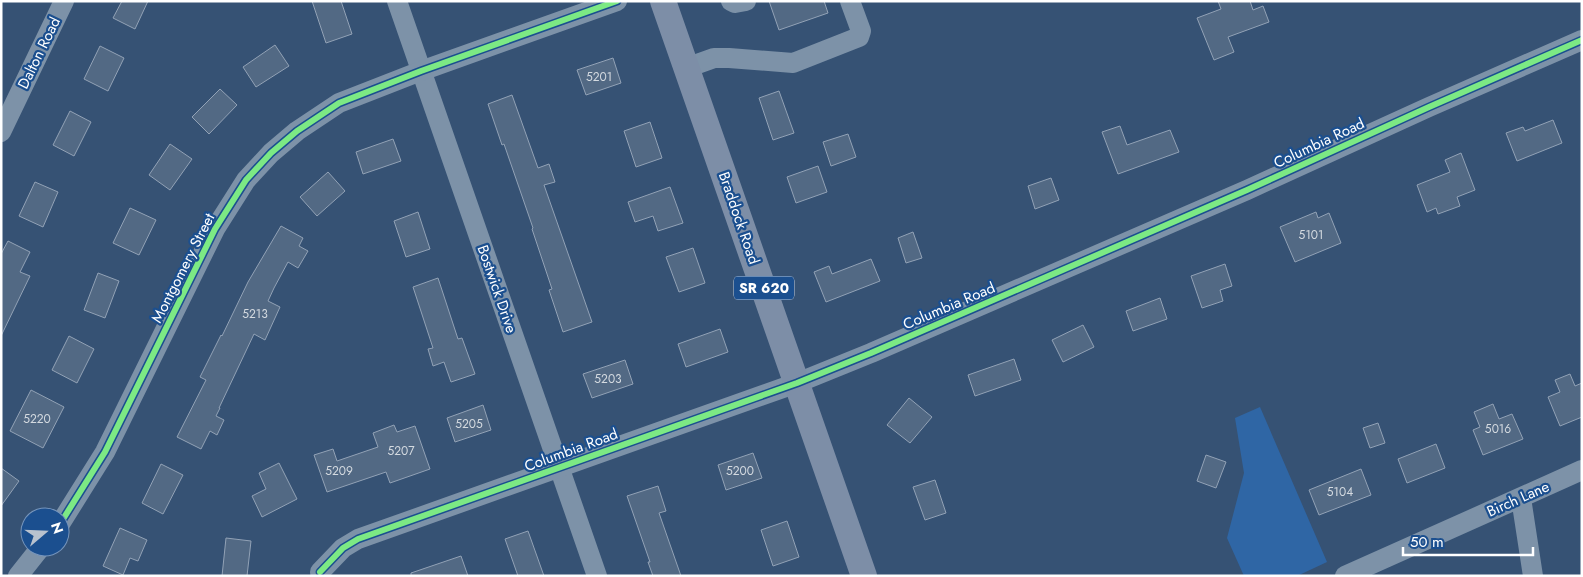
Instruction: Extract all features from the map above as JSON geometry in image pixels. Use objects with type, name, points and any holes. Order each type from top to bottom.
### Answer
[{"type":"main road","name":"Braddock Road","points":[[663,1],[864,576]]},
{"type":"street","name":"Dalton Road","points":[[1,132],[64,1]]},
{"type":"street","name":"Bostwick Drive","points":[[397,1],[597,576]]},
{"type":"street","name":"Montgomery Street","points":[[70,508],[105,452],[215,229],[246,180],[284,142],[326,110],[339,103],[421,71],[617,1]]},
{"type":"street","points":[[731,1],[735,3],[746,1]]},
{"type":"street","points":[[686,68],[714,58],[793,63],[859,36],[861,31],[850,1]]},
{"type":"street","name":"Columbia Road","points":[[320,572],[342,548],[358,538],[797,383],[872,353],[1238,194],[1582,40]]},
{"type":"street","name":"Birch Lane","points":[[1345,576],[1582,470]]},
{"type":"street","points":[[1521,498],[1533,576]]},
{"type":"street","points":[[18,576],[33,557]]},
{"type":"shaded area","points":[[1260,407],[1327,562],[1297,576],[1244,576],[1227,538],[1244,473],[1235,418]]},
{"type":"building","points":[[122,1],[148,1],[135,29],[113,18]]},
{"type":"building","points":[[312,1],[341,1],[352,34],[326,43]]},
{"type":"building","points":[[769,1],[824,1],[828,13],[779,30]]},
{"type":"building","points":[[1218,1],[1250,1],[1253,10],[1263,6],[1269,22],[1228,37],[1234,52],[1214,60],[1197,18],[1221,9]]},
{"type":"building","points":[[275,45],[289,66],[256,87],[243,67]]},
{"type":"building","points":[[100,46],[124,58],[108,91],[84,79]]},
{"type":"building","points":[[613,58],[621,83],[586,95],[577,70]]},
{"type":"building","points":[[220,89],[237,105],[209,134],[192,117]]},
{"type":"building","points":[[779,91],[794,133],[773,140],[759,98]]},
{"type":"building","points":[[512,95],[538,168],[549,164],[555,182],[544,185],[592,322],[563,332],[549,290],[552,289],[533,228],[488,104]]},
{"type":"building","points":[[70,111],[91,122],[74,156],[53,145]]},
{"type":"building","points":[[1553,120],[1562,143],[1517,161],[1506,133],[1523,127],[1525,131]]},
{"type":"building","points":[[650,122],[662,158],[636,167],[624,131]]},
{"type":"building","points":[[1120,126],[1127,145],[1170,130],[1179,152],[1118,174],[1102,132]]},
{"type":"building","points":[[848,134],[856,157],[831,166],[823,142]]},
{"type":"building","points":[[393,139],[401,161],[363,174],[356,152]]},
{"type":"building","points":[[170,144],[192,159],[170,190],[149,175]]},
{"type":"building","points":[[1461,153],[1475,190],[1457,197],[1460,206],[1438,214],[1436,208],[1427,212],[1417,185],[1450,172],[1445,160]]},
{"type":"building","points":[[818,166],[827,192],[796,203],[787,177]]},
{"type":"building","points":[[328,172],[345,191],[317,216],[300,197]]},
{"type":"building","points":[[1051,178],[1059,200],[1035,209],[1028,186]]},
{"type":"building","points":[[35,182],[58,192],[43,227],[19,216]]},
{"type":"building","points":[[670,187],[683,223],[658,231],[653,216],[635,222],[628,202]]},
{"type":"building","points":[[130,208],[156,220],[139,255],[113,243]]},
{"type":"building","points":[[418,212],[430,249],[406,257],[394,221]]},
{"type":"building","points":[[1316,212],[1318,218],[1329,213],[1341,243],[1295,262],[1280,227]]},
{"type":"building","points":[[281,226],[303,238],[299,246],[308,251],[298,268],[288,262],[268,301],[280,307],[265,340],[254,334],[216,416],[224,420],[217,435],[210,431],[201,449],[177,437],[206,380],[200,377],[248,282]]},
{"type":"building","points":[[913,232],[922,258],[906,263],[898,238]]},
{"type":"building","points":[[8,241],[30,252],[20,272],[30,276],[1,336],[1,254]]},
{"type":"building","points":[[693,248],[705,283],[679,292],[666,257]]},
{"type":"building","points":[[871,259],[880,281],[826,302],[814,272],[829,266],[832,274]]},
{"type":"building","points":[[1225,264],[1232,286],[1220,290],[1223,301],[1202,308],[1191,276]]},
{"type":"building","points":[[98,273],[119,281],[105,318],[84,310]]},
{"type":"building","points":[[438,278],[458,339],[462,338],[475,374],[451,382],[444,362],[433,366],[428,349],[433,348],[413,287]]},
{"type":"building","points":[[1160,298],[1167,319],[1133,331],[1126,311]]},
{"type":"building","points":[[1083,325],[1094,347],[1063,362],[1052,340]]},
{"type":"building","points":[[720,329],[728,352],[686,367],[678,344]]},
{"type":"building","points":[[69,336],[94,349],[77,383],[52,370]]},
{"type":"building","points":[[1014,359],[1021,380],[975,396],[968,375]]},
{"type":"building","points":[[625,360],[633,384],[592,398],[583,374]]},
{"type":"building","points":[[1570,374],[1575,386],[1582,383],[1582,417],[1560,426],[1548,397],[1560,392],[1555,380]]},
{"type":"building","points":[[31,390],[64,407],[43,448],[10,431]]},
{"type":"building","points":[[909,398],[932,417],[910,443],[887,425]]},
{"type":"building","points":[[1493,404],[1499,419],[1512,414],[1523,439],[1483,455],[1473,430],[1480,427],[1474,412]]},
{"type":"building","points":[[483,405],[491,430],[455,442],[447,418]]},
{"type":"building","points":[[1378,423],[1385,443],[1370,448],[1363,428]]},
{"type":"building","points":[[394,425],[397,432],[415,426],[430,469],[390,483],[386,472],[327,492],[314,455],[333,449],[337,461],[378,447],[373,433]]},
{"type":"building","points":[[1436,444],[1445,468],[1407,483],[1398,459]]},
{"type":"building","points":[[753,453],[762,478],[726,490],[718,465]]},
{"type":"building","points":[[1206,455],[1226,462],[1216,488],[1197,481]]},
{"type":"building","points":[[279,463],[297,499],[262,517],[252,496],[266,489],[259,473]]},
{"type":"building","points":[[161,464],[183,475],[163,514],[142,503]]},
{"type":"building","points":[[1,468],[19,481],[1,506]]},
{"type":"building","points":[[1361,469],[1371,495],[1319,515],[1309,490]]},
{"type":"building","points":[[935,480],[946,513],[925,520],[913,487]]},
{"type":"building","points":[[658,486],[666,511],[659,513],[681,576],[653,576],[627,496]]},
{"type":"building","points":[[787,521],[799,557],[773,566],[761,530]]},
{"type":"building","points":[[120,528],[147,540],[138,561],[130,558],[123,575],[103,566]]},
{"type":"building","points":[[528,531],[544,576],[518,576],[505,539]]},
{"type":"building","points":[[226,538],[251,541],[247,576],[222,576]]},
{"type":"building","points":[[461,556],[468,576],[411,576],[411,573]]},
{"type":"cycle path","points":[[70,508],[105,452],[215,229],[246,180],[271,153],[297,131],[339,103],[421,71],[617,1]]},
{"type":"cycle path","points":[[320,572],[343,548],[358,539],[797,383],[871,353],[1247,190],[1582,40]]}]
